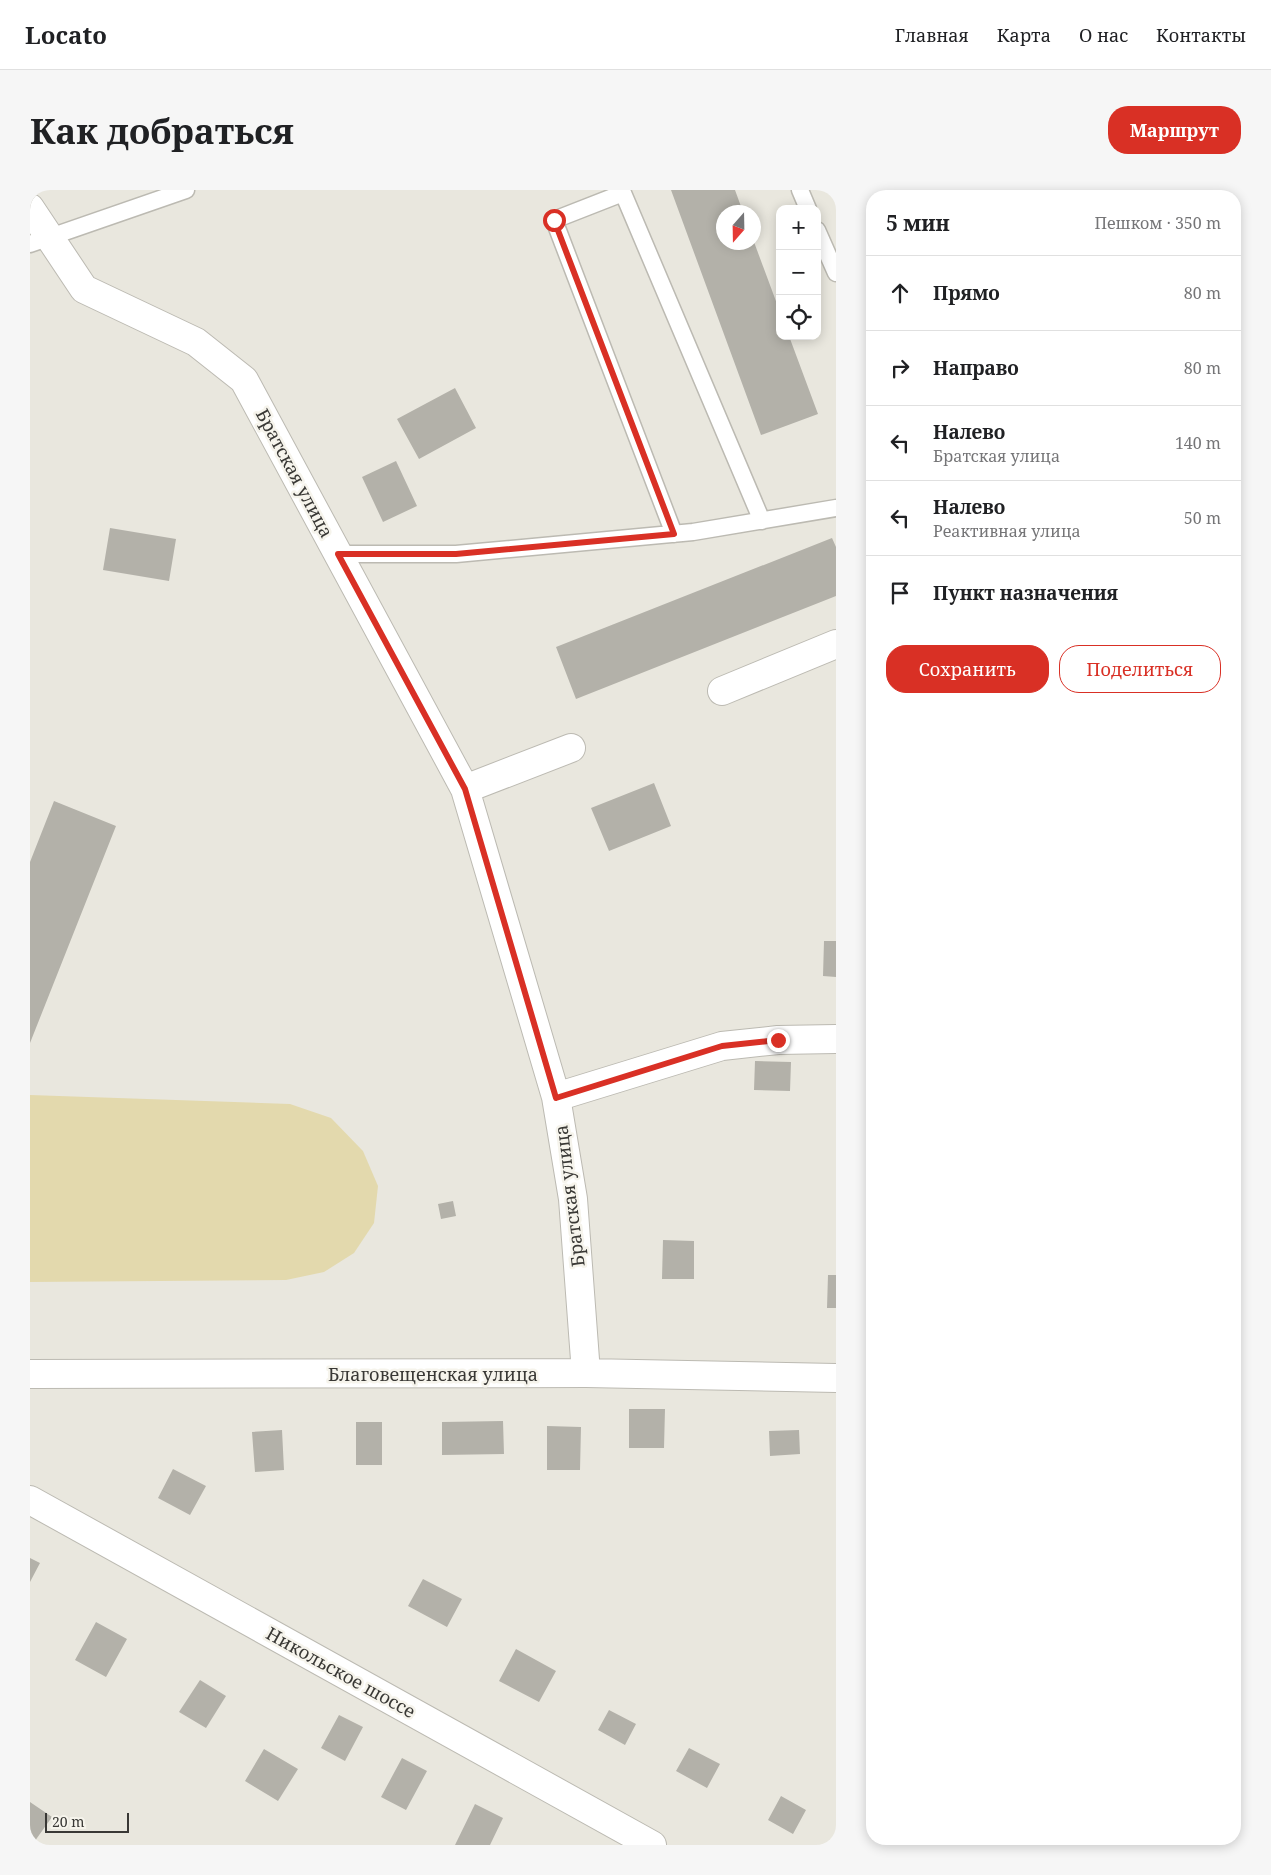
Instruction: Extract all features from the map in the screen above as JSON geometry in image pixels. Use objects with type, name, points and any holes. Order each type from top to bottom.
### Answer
[{"type":"street","name":"Братская улица","points":[[30,208],[39,241],[84,289],[196,342],[244,380],[465,789],[556,1098],[573,1199],[586,1374]]},
{"type":"street","points":[[722,692],[836,644]]},
{"type":"street","points":[[465,789],[571,748]]},
{"type":"street","points":[[556,1098],[722,1046],[778,1040],[836,1039]]},
{"type":"street","name":"Благовещенская улица","points":[[30,1374],[586,1374],[836,1378]]},
{"type":"street","name":"Никольское шоссе","points":[[30,1500],[652,1845]]},
{"type":"lane","points":[[39,241],[186,190]]},
{"type":"lane","points":[[800,190],[806,205]]},
{"type":"lane","points":[[674,534],[554,220],[623,193],[762,520]]},
{"type":"lane","points":[[821,239],[836,273]]},
{"type":"lane","points":[[338,554],[456,554],[674,534],[836,508]]},
{"type":"shaded area","points":[[30,1095],[290,1104],[331,1118],[363,1151],[378,1186],[374,1223],[354,1253],[324,1272],[286,1280],[30,1282]]},
{"type":"building","points":[[671,190],[735,190],[740,205],[716,205],[716,250],[757,250],[776,301],[776,340],[790,340],[818,414],[761,435]]},
{"type":"building","points":[[455,388],[476,428],[419,459],[397,419]]},
{"type":"building","points":[[396,461],[417,506],[383,522],[362,477]]},
{"type":"building","points":[[110,528],[176,539],[169,581],[103,570]]},
{"type":"building","points":[[832,538],[836,547],[836,596],[576,699],[556,647]]},
{"type":"building","points":[[654,783],[671,826],[609,851],[591,808]]},
{"type":"building","points":[[54,801],[116,826],[30,1043],[30,862]]},
{"type":"building","points":[[824,941],[836,941],[836,977],[823,976]]},
{"type":"building","points":[[755,1061],[791,1062],[790,1091],[754,1090]]},
{"type":"building","points":[[453,1201],[456,1216],[441,1219],[438,1204]]},
{"type":"building","points":[[663,1240],[694,1241],[694,1279],[662,1279]]},
{"type":"building","points":[[828,1275],[836,1275],[836,1308],[827,1308]]},
{"type":"building","points":[[629,1409],[665,1409],[664,1448],[629,1448]]},
{"type":"building","points":[[503,1421],[504,1454],[442,1455],[442,1422]]},
{"type":"building","points":[[356,1422],[382,1422],[382,1465],[356,1465]]},
{"type":"building","points":[[547,1426],[581,1427],[580,1470],[547,1470]]},
{"type":"building","points":[[282,1430],[284,1470],[255,1472],[252,1432]]},
{"type":"building","points":[[799,1430],[800,1454],[770,1456],[769,1431]]},
{"type":"building","points":[[173,1469],[206,1486],[190,1515],[158,1498]]},
{"type":"building","points":[[30,1558],[40,1563],[30,1582]]},
{"type":"building","points":[[423,1579],[462,1599],[447,1627],[408,1606]]},
{"type":"building","points":[[96,1622],[127,1639],[106,1677],[75,1660]]},
{"type":"building","points":[[516,1649],[556,1671],[539,1702],[499,1681]]},
{"type":"building","points":[[200,1680],[226,1696],[206,1728],[179,1712]]},
{"type":"building","points":[[609,1710],[636,1724],[625,1745],[598,1730]]},
{"type":"building","points":[[339,1715],[363,1727],[345,1761],[321,1748]]},
{"type":"building","points":[[689,1748],[720,1764],[707,1788],[676,1771]]},
{"type":"building","points":[[264,1749],[298,1769],[278,1801],[245,1781]]},
{"type":"building","points":[[402,1758],[427,1771],[406,1810],[381,1797]]},
{"type":"building","points":[[781,1796],[806,1810],[793,1834],[768,1820]]},
{"type":"building","points":[[30,1802],[52,1817],[32,1845],[30,1845]]},
{"type":"building","points":[[475,1804],[503,1818],[490,1845],[455,1845]]},
{"type":"route","points":[[554,220],[674,534],[456,554],[338,554],[465,789],[552,1077],[556,1098],[722,1046],[778,1040]]}]
